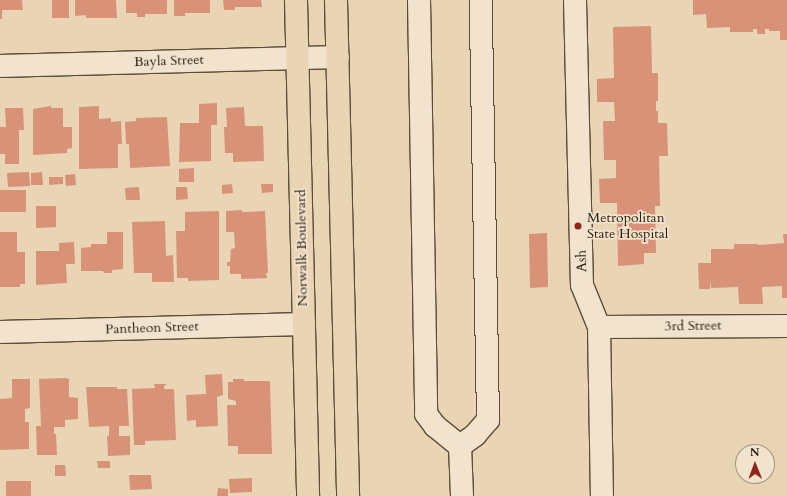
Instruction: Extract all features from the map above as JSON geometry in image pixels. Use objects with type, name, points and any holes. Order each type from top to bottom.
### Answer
[{"type":"main road","name":"Norwalk Boulevard","points":[[296,0],[308,496]]},
{"type":"main road","points":[[336,0],[348,496]]},
{"type":"street","points":[[419,0],[426,414],[435,426],[460,446],[462,496]]},
{"type":"street","points":[[460,446],[475,435],[488,420],[481,0]]},
{"type":"street","name":"Ash","points":[[575,0],[582,285],[598,327],[602,496]]},
{"type":"street","name":"Bayla Street","points":[[0,66],[338,57]]},
{"type":"street","name":"Pantheon Street","points":[[0,332],[304,324]]},
{"type":"street","name":"3rd Street","points":[[598,327],[787,326]]},
{"type":"building","points":[[0,0],[22,0],[23,10],[2,10],[2,19],[0,19]]},
{"type":"building","points":[[52,0],[69,0],[69,18],[52,18]]},
{"type":"building","points":[[75,0],[116,0],[117,18],[86,18],[86,15],[75,16]]},
{"type":"building","points":[[126,0],[167,0],[167,14],[145,14],[145,17],[137,17],[137,13],[126,13]]},
{"type":"building","points":[[174,0],[210,0],[210,13],[185,13],[185,16],[174,16]]},
{"type":"building","points":[[223,0],[261,0],[262,7],[235,7],[235,10],[224,10]]},
{"type":"building","points":[[693,0],[787,0],[787,40],[780,40],[780,31],[769,31],[769,29],[765,29],[765,34],[757,34],[757,29],[753,29],[753,32],[730,32],[730,27],[707,28],[706,14],[693,15]]},
{"type":"building","points":[[651,26],[652,73],[658,73],[658,101],[656,101],[656,111],[658,111],[658,123],[667,123],[668,156],[659,156],[660,206],[655,206],[656,253],[644,253],[644,264],[618,266],[617,203],[600,203],[599,179],[616,178],[616,160],[604,160],[603,121],[615,121],[614,102],[597,102],[597,79],[614,78],[613,27]]},
{"type":"building","points":[[217,103],[217,125],[211,125],[211,161],[179,162],[180,123],[199,123],[199,104]]},
{"type":"building","points":[[51,106],[51,108],[63,108],[63,127],[72,127],[72,148],[67,149],[67,153],[33,155],[33,109]]},
{"type":"building","points":[[99,106],[99,119],[111,118],[111,122],[121,121],[122,144],[118,144],[118,168],[79,169],[79,107]]},
{"type":"building","points":[[244,107],[245,126],[263,126],[264,161],[233,162],[233,153],[225,153],[224,127],[227,127],[226,108]]},
{"type":"building","points":[[5,108],[23,108],[24,130],[19,130],[19,164],[5,164],[5,154],[0,154],[0,127],[6,127]]},
{"type":"building","points":[[167,117],[170,166],[130,168],[129,144],[126,144],[125,122],[136,121],[136,118]]},
{"type":"building","points":[[194,168],[194,182],[179,182],[179,169]]},
{"type":"building","points":[[29,172],[30,186],[8,187],[7,173]]},
{"type":"building","points":[[42,172],[43,185],[31,185],[31,173]]},
{"type":"building","points":[[75,174],[76,185],[66,186],[65,175]]},
{"type":"building","points":[[49,177],[63,177],[63,184],[49,185]]},
{"type":"building","points":[[232,184],[233,193],[222,194],[222,185]]},
{"type":"building","points":[[261,184],[273,184],[273,192],[262,193]]},
{"type":"building","points":[[139,187],[140,200],[126,200],[125,188]]},
{"type":"building","points":[[176,187],[187,187],[188,199],[176,200]]},
{"type":"building","points":[[0,190],[26,190],[26,212],[0,212]]},
{"type":"building","points":[[36,206],[56,206],[56,227],[36,228]]},
{"type":"building","points":[[242,210],[242,212],[265,211],[267,278],[241,279],[241,274],[230,274],[230,266],[227,266],[227,262],[230,262],[231,249],[235,248],[234,232],[226,232],[226,211]]},
{"type":"building","points":[[219,211],[219,280],[188,281],[188,278],[177,278],[176,231],[185,231],[185,212]]},
{"type":"building","points":[[165,221],[166,256],[173,255],[174,282],[152,282],[152,273],[134,273],[132,222]]},
{"type":"building","points":[[0,232],[17,232],[17,252],[25,252],[25,284],[20,284],[20,287],[0,287]]},
{"type":"building","points":[[107,232],[123,232],[123,269],[112,270],[112,273],[104,273],[103,271],[81,271],[81,248],[91,247],[91,244],[107,244]]},
{"type":"building","points":[[547,233],[548,287],[530,288],[529,234]]},
{"type":"building","points":[[783,234],[787,234],[787,298],[782,298],[782,286],[762,287],[763,304],[739,304],[738,287],[711,288],[710,281],[710,289],[699,289],[698,263],[711,263],[711,249],[734,249],[734,244],[758,245],[784,243]]},
{"type":"building","points":[[74,242],[75,264],[66,264],[67,283],[36,285],[36,251],[59,251],[59,243]]},
{"type":"building","points":[[222,374],[223,395],[217,397],[218,426],[196,427],[196,420],[187,421],[186,395],[206,394],[205,375]]},
{"type":"building","points":[[12,379],[30,379],[30,408],[25,409],[25,422],[29,422],[29,449],[0,450],[0,399],[12,398]]},
{"type":"building","points":[[39,379],[69,379],[69,397],[78,398],[78,419],[65,420],[65,427],[54,427],[54,434],[56,434],[57,455],[37,455],[36,426],[41,426]]},
{"type":"building","points":[[233,379],[244,379],[244,381],[270,381],[272,454],[238,454],[238,446],[228,446],[227,405],[236,405],[236,401],[228,399],[228,382],[233,382]]},
{"type":"building","points":[[154,384],[167,384],[164,386],[164,389],[174,389],[176,440],[145,441],[145,445],[134,445],[132,389],[155,388]]},
{"type":"building","points":[[86,387],[117,387],[117,389],[127,389],[129,426],[119,426],[119,436],[130,436],[130,455],[108,456],[107,436],[109,436],[109,426],[89,427]]},
{"type":"building","points":[[97,461],[110,461],[110,468],[98,468]]},
{"type":"building","points":[[55,465],[65,465],[66,476],[55,476]]},
{"type":"building","points":[[129,475],[151,475],[152,489],[130,490]]},
{"type":"building","points":[[252,478],[252,492],[230,493],[229,479]]},
{"type":"building","points":[[6,481],[31,481],[31,496],[6,496]]},
{"type":"building","points":[[218,488],[228,489],[228,496],[217,496]]},
{"type":"place","name":"Metropolitan State Hospital","points":[[578,226]]}]
